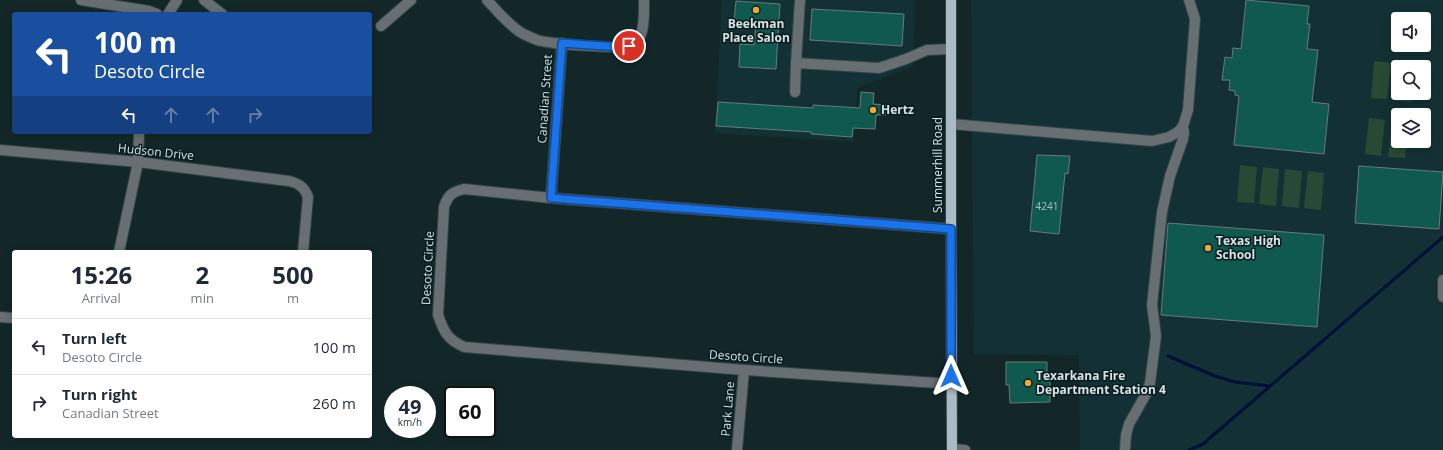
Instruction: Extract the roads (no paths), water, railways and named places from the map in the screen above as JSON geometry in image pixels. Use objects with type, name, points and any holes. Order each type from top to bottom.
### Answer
[{"type":"main road","name":"Summerhill Road","points":[[951,0],[952,450]]},
{"type":"street","points":[[82,0],[152,12]]},
{"type":"street","points":[[169,12],[177,0]]},
{"type":"street","points":[[204,0],[219,12]]},
{"type":"street","points":[[381,26],[411,0]]},
{"type":"street","name":"Canadian Street","points":[[487,0],[520,32],[538,40],[562,43],[551,198]]},
{"type":"street","points":[[562,43],[618,47],[629,46],[637,42],[641,33],[644,0]]},
{"type":"street","points":[[795,92],[800,0]]},
{"type":"street","points":[[951,124],[1152,141],[1169,137],[1178,132],[1183,126],[1188,110],[1195,19],[1189,0]]},
{"type":"street","points":[[796,63],[879,68],[927,50],[951,48]]},
{"type":"street","points":[[1124,450],[1129,424],[1146,394],[1150,383],[1156,336],[1152,305],[1162,212],[1170,176],[1183,139],[1183,126]]},
{"type":"street","points":[[119,250],[138,162],[139,134]]},
{"type":"street","name":"Hudson Drive","points":[[0,150],[138,162],[289,181],[298,184],[306,190],[308,197],[303,250]]},
{"type":"street","name":"Desoto Circle","points":[[951,229],[551,198],[464,189],[452,192],[446,199],[444,207],[438,315],[443,330],[452,341],[464,348],[744,370],[952,384]]},
{"type":"street","points":[[1443,280],[1443,297]]},
{"type":"street","points":[[0,317],[12,318]]},
{"type":"street","name":"Park Lane","points":[[737,450],[744,370]]},
{"type":"street","points":[[952,450],[965,450]]},
{"type":"waterway","points":[[1189,450],[1203,444],[1443,237]]},
{"type":"waterway","points":[[1168,356],[1215,376],[1235,382],[1270,386]]},
{"type":"place","name":"Beekman Place Salon","points":[[756,10]]},
{"type":"place","name":"Hertz","points":[[873,110]]},
{"type":"place","name":"Texas High School","points":[[1208,248]]},
{"type":"place","name":"Texarkana Fire Department Station 4","points":[[1028,383]]}]
